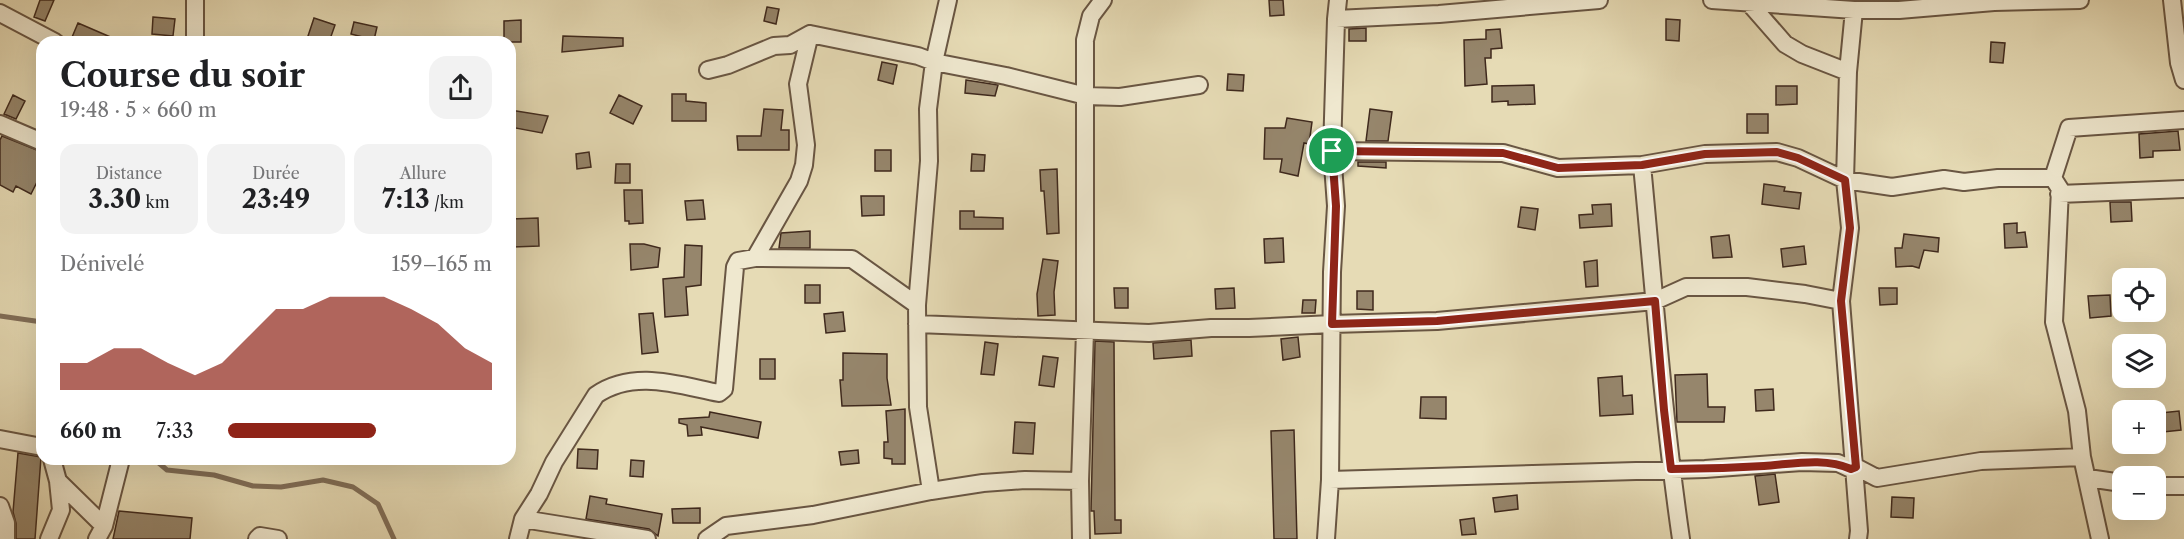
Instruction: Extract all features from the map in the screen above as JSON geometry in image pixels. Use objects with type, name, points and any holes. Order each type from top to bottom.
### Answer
[{"type":"street","points":[[195,0],[195,36]]},
{"type":"street","points":[[931,491],[918,407],[917,305],[929,161],[928,109],[934,62],[948,0]]},
{"type":"street","points":[[1081,539],[1080,481],[1085,331],[1085,40],[1091,16],[1103,0]]},
{"type":"street","points":[[1326,539],[1330,480],[1336,206],[1332,151],[1338,0]]},
{"type":"street","points":[[1336,19],[1475,12],[1599,0]]},
{"type":"street","points":[[1712,0],[1854,10],[1899,10],[1994,2],[2080,0]]},
{"type":"street","points":[[2172,0],[2179,63],[2184,80]]},
{"type":"street","points":[[1750,4],[1785,44],[1802,54],[1848,72]]},
{"type":"street","points":[[1854,10],[1848,72],[1845,180],[1850,228],[1841,301],[1856,467],[1858,539]]},
{"type":"street","points":[[0,13],[44,36]]},
{"type":"street","points":[[755,258],[799,181],[804,165],[806,145],[798,84],[810,34]]},
{"type":"street","points":[[708,70],[728,65],[774,46],[790,45],[810,34],[918,56],[934,62],[1005,76],[1086,96],[1120,97],[1199,85]]},
{"type":"street","points":[[2100,539],[2082,457],[2077,411],[2054,322],[2056,186],[2069,128],[2184,120]]},
{"type":"street","points":[[1,126],[36,140]]},
{"type":"street","points":[[1332,151],[1503,153],[1558,168],[1642,165],[1705,154],[1777,152],[1798,158],[1845,180],[1892,187],[1944,179],[1964,182],[1998,178],[2056,186],[2184,189]]},
{"type":"street","points":[[1642,165],[1664,410],[1681,539]]},
{"type":"street","points":[[519,539],[523,519],[539,494],[554,462],[596,395],[606,388],[640,380],[658,381],[719,393],[724,389],[735,267],[738,261],[755,258],[852,259],[917,305]]},
{"type":"street","points":[[917,324],[1149,333],[1211,328],[1437,321],[1655,301],[1686,287],[1747,287],[1841,301]]},
{"type":"street","points":[[0,439],[36,446]]},
{"type":"street","points":[[1330,480],[1763,466],[1802,462],[1838,463],[1851,469],[1856,467],[1877,478],[1974,462],[2082,457]]},
{"type":"street","points":[[49,539],[58,522],[61,510],[54,465]]},
{"type":"street","points":[[101,532],[119,465]]},
{"type":"street","points":[[2088,478],[2112,482]]},
{"type":"street","points":[[707,539],[726,526],[813,515],[931,491],[983,483],[1025,480],[1080,481]]},
{"type":"street","points":[[58,481],[101,532]]},
{"type":"street","points":[[2166,486],[2184,486]]},
{"type":"street","points":[[0,506],[6,523],[6,539]]},
{"type":"street","points":[[523,519],[647,539]]},
{"type":"street","points":[[257,539],[260,536],[278,539]]},
{"type":"building","points":[[40,0],[54,0],[45,21],[34,17]]},
{"type":"building","points":[[1269,0],[1283,0],[1284,15],[1270,16]]},
{"type":"building","points":[[767,7],[779,9],[776,24],[764,21]]},
{"type":"building","points":[[153,17],[175,19],[173,36],[152,34]]},
{"type":"building","points":[[314,18],[335,25],[331,36],[308,36]]},
{"type":"building","points":[[1666,19],[1680,20],[1679,41],[1666,40]]},
{"type":"building","points":[[521,20],[521,42],[516,42],[516,36],[504,36],[504,21]]},
{"type":"building","points":[[354,22],[377,27],[375,36],[351,34]]},
{"type":"building","points":[[78,23],[108,36],[73,36]]},
{"type":"building","points":[[1366,28],[1366,41],[1349,41],[1349,29]]},
{"type":"building","points":[[1500,29],[1502,48],[1491,49],[1491,58],[1485,58],[1487,84],[1465,86],[1464,40],[1486,39],[1486,30]]},
{"type":"building","points":[[563,36],[623,38],[623,46],[562,52]]},
{"type":"building","points":[[1991,42],[2005,43],[2003,63],[1990,62]]},
{"type":"building","points":[[882,62],[897,65],[893,84],[878,80]]},
{"type":"building","points":[[1228,74],[1244,75],[1243,91],[1227,90]]},
{"type":"building","points":[[966,80],[998,85],[995,96],[965,93]]},
{"type":"building","points":[[1534,85],[1535,104],[1508,105],[1508,101],[1492,102],[1492,86]]},
{"type":"building","points":[[1776,86],[1797,86],[1797,104],[1776,105]]},
{"type":"building","points":[[672,94],[686,94],[686,101],[706,103],[706,121],[672,121]]},
{"type":"building","points":[[13,95],[25,101],[16,119],[4,114]]},
{"type":"building","points":[[619,95],[642,106],[633,124],[610,113]]},
{"type":"building","points":[[764,109],[783,110],[781,130],[789,130],[789,150],[738,150],[737,136],[761,136]]},
{"type":"building","points":[[1370,109],[1392,112],[1388,141],[1366,141]]},
{"type":"building","points":[[516,111],[548,116],[542,133],[516,128]]},
{"type":"building","points":[[1747,114],[1768,114],[1768,133],[1747,133]]},
{"type":"building","points":[[1287,118],[1312,122],[1309,144],[1304,143],[1298,176],[1280,172],[1282,159],[1264,159],[1265,128],[1285,128]]},
{"type":"building","points":[[2178,131],[2180,150],[2153,151],[2153,157],[2140,158],[2139,134]]},
{"type":"building","points":[[2,136],[36,150],[36,184],[31,194],[16,186],[13,192],[0,185],[0,140]]},
{"type":"building","points":[[875,150],[891,150],[891,171],[875,171]]},
{"type":"building","points":[[589,152],[591,167],[577,169],[576,154]]},
{"type":"building","points":[[972,154],[985,155],[984,171],[971,171]]},
{"type":"building","points":[[1358,162],[1386,162],[1386,168],[1358,166]]},
{"type":"building","points":[[616,164],[630,164],[630,183],[615,183]]},
{"type":"building","points":[[1057,169],[1059,233],[1047,234],[1040,170]]},
{"type":"building","points":[[1764,184],[1785,187],[1784,191],[1801,193],[1799,209],[1762,204]]},
{"type":"building","points":[[624,190],[642,190],[643,223],[629,224],[629,221],[625,221]]},
{"type":"building","points":[[861,196],[884,196],[884,215],[862,216]]},
{"type":"building","points":[[703,200],[705,219],[687,220],[685,201]]},
{"type":"building","points":[[2110,202],[2131,202],[2132,221],[2111,222]]},
{"type":"building","points":[[1611,204],[1612,226],[1580,228],[1579,215],[1593,214],[1592,205]]},
{"type":"building","points":[[1521,207],[1538,209],[1535,230],[1518,227]]},
{"type":"building","points":[[960,211],[974,211],[974,217],[1003,218],[1003,229],[960,229]]},
{"type":"building","points":[[538,218],[539,246],[516,247],[516,219]]},
{"type":"building","points":[[2017,223],[2017,233],[2025,232],[2027,247],[2005,248],[2004,224]]},
{"type":"building","points":[[810,231],[810,248],[779,248],[781,233]]},
{"type":"building","points":[[1904,234],[1939,238],[1938,252],[1924,250],[1919,268],[1896,267],[1895,248],[1902,248]]},
{"type":"building","points":[[1729,235],[1732,257],[1713,258],[1711,237]]},
{"type":"building","points":[[1283,238],[1284,262],[1265,263],[1264,239]]},
{"type":"building","points":[[630,244],[644,244],[660,248],[658,267],[631,270]]},
{"type":"building","points":[[685,245],[702,246],[701,285],[686,287],[688,315],[665,317],[663,279],[684,277]]},
{"type":"building","points":[[1804,246],[1806,264],[1783,267],[1781,249]]},
{"type":"building","points":[[1043,259],[1058,261],[1054,292],[1055,315],[1038,316],[1037,294]]},
{"type":"building","points":[[1597,260],[1598,286],[1586,287],[1584,262]]},
{"type":"building","points":[[805,285],[820,285],[820,303],[805,303]]},
{"type":"building","points":[[1114,288],[1128,288],[1128,308],[1115,308]]},
{"type":"building","points":[[1234,288],[1235,308],[1216,309],[1215,289]]},
{"type":"building","points":[[1879,288],[1897,288],[1897,304],[1880,305]]},
{"type":"building","points":[[1357,291],[1373,291],[1373,310],[1357,309]]},
{"type":"building","points":[[2110,295],[2111,316],[2090,318],[2088,296]]},
{"type":"building","points":[[1303,300],[1316,300],[1315,313],[1302,313]]},
{"type":"building","points":[[843,312],[845,331],[826,333],[824,314]]},
{"type":"building","points":[[653,313],[658,352],[642,354],[639,314]]},
{"type":"building","points":[[1298,337],[1300,357],[1283,360],[1281,339]]},
{"type":"building","points":[[1191,340],[1192,356],[1154,359],[1153,343]]},
{"type":"building","points":[[1095,341],[1114,342],[1115,520],[1121,520],[1121,533],[1095,534],[1094,511],[1091,511]]},
{"type":"building","points":[[985,342],[998,344],[994,375],[981,374]]},
{"type":"building","points":[[843,353],[887,354],[887,378],[891,405],[842,406],[840,380],[843,380]]},
{"type":"building","points":[[1043,356],[1058,358],[1054,387],[1039,385]]},
{"type":"building","points":[[760,359],[775,359],[775,379],[760,379]]},
{"type":"building","points":[[1707,374],[1708,407],[1725,407],[1724,422],[1677,422],[1675,375]]},
{"type":"building","points":[[1622,376],[1623,396],[1632,395],[1633,414],[1600,416],[1598,378]]},
{"type":"building","points":[[1773,389],[1774,410],[1756,411],[1755,390]]},
{"type":"building","points":[[1421,397],[1446,397],[1446,419],[1420,418]]},
{"type":"building","points":[[905,409],[905,464],[892,464],[892,459],[884,458],[884,442],[888,442],[886,411]]},
{"type":"building","points":[[2179,411],[2181,430],[2166,432],[2166,412]]},
{"type":"building","points":[[710,412],[761,422],[758,438],[701,427],[702,435],[688,436],[687,425],[679,423],[679,419],[709,417]]},
{"type":"building","points":[[1015,422],[1035,423],[1033,454],[1013,453]]},
{"type":"building","points":[[1294,430],[1297,539],[1274,539],[1271,431]]},
{"type":"building","points":[[578,449],[598,450],[597,469],[577,468]]},
{"type":"building","points":[[858,450],[859,463],[841,465],[839,452]]},
{"type":"building","points":[[18,453],[36,456],[36,465],[40,465],[35,539],[16,539],[13,512]]},
{"type":"building","points":[[631,460],[644,461],[643,477],[630,476]]},
{"type":"building","points":[[1775,474],[1779,502],[1759,505],[1755,476]]},
{"type":"building","points":[[1517,495],[1518,509],[1495,512],[1493,498]]},
{"type":"building","points":[[590,496],[607,499],[606,504],[662,514],[658,536],[649,529],[586,519]]},
{"type":"building","points":[[1892,497],[1914,498],[1913,518],[1891,517]]},
{"type":"building","points":[[700,508],[700,523],[673,523],[672,509]]},
{"type":"building","points":[[119,511],[192,518],[190,539],[113,539]]},
{"type":"building","points":[[1474,518],[1476,534],[1462,535],[1460,520]]},
{"type":"waterway","points":[[0,316],[36,321]]},
{"type":"waterway","points":[[161,465],[167,470],[214,475],[253,486],[281,487],[323,480],[353,487],[378,504],[394,539]]},
{"type":"route","points":[[1332,151],[1503,153],[1558,168],[1642,165],[1705,154],[1777,152],[1798,158],[1845,180],[1850,228],[1841,301],[1856,467],[1851,469],[1838,463],[1802,462],[1763,466],[1671,469],[1655,301],[1437,321],[1332,324],[1336,206],[1332,151]]}]
